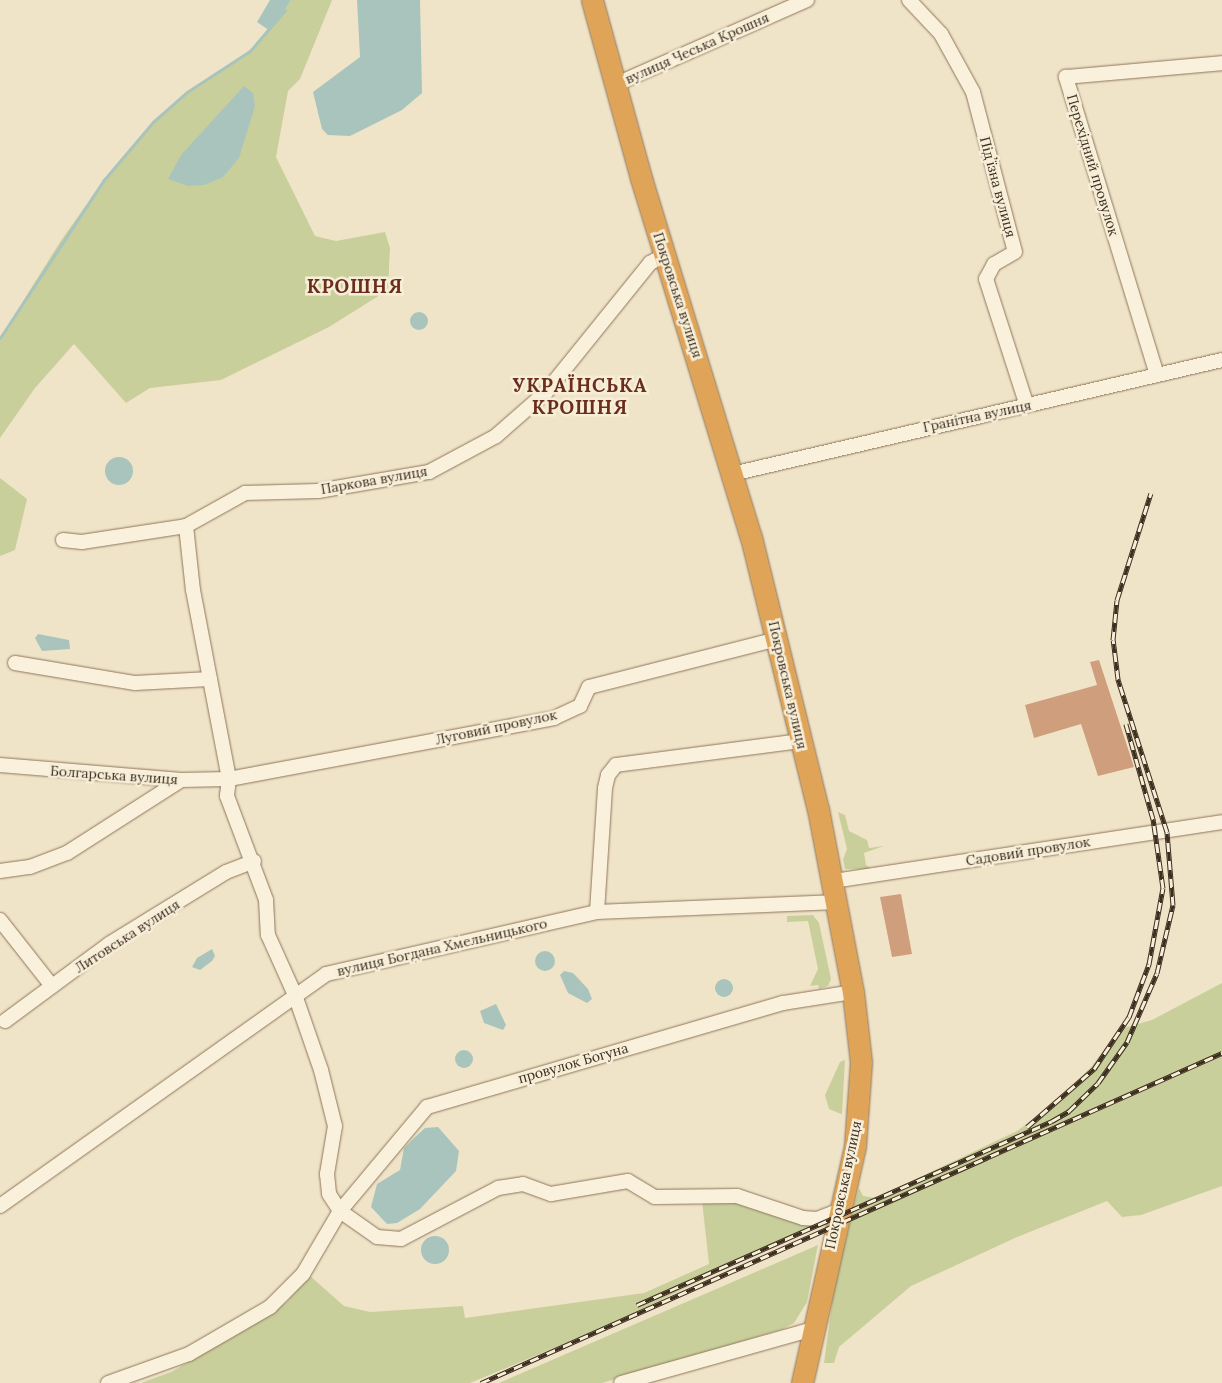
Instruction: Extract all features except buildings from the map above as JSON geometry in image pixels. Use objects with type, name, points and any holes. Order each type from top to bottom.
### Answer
[{"type":"highway","name":"Покровська вулиця","points":[[592,0],[614,85],[732,474],[777,639],[833,881],[853,992],[861,1062],[860,1105],[854,1146],[838,1211],[802,1383]]},
{"type":"street","name":"вулиця Чеська Крошня","points":[[614,85],[807,0]]},
{"type":"street","name":"Підʼїзна вулиця","points":[[909,0],[941,34],[973,92],[1015,252],[994,264],[986,279],[1027,406]]},
{"type":"street","name":"Перехідний провулок","points":[[1157,375],[1066,77],[1222,63]]},
{"type":"street","name":"Паркова вулиця","points":[[63,540],[82,542],[186,526],[245,493],[318,491],[429,472],[496,436],[546,392],[650,263],[665,255]]},
{"type":"street","name":"Гранітна вулиця","points":[[732,474],[1222,360]]},
{"type":"street","points":[[186,526],[210,678],[229,779],[227,796],[254,860],[266,900],[268,935],[295,995],[335,1126],[327,1174],[329,1194],[340,1211],[377,1237],[401,1239],[498,1188],[523,1184],[551,1194],[628,1181],[655,1197],[737,1196],[803,1218],[817,1219],[838,1211]]},
{"type":"street","name":"Луговий провулок","points":[[229,779],[554,718],[580,706],[589,687],[777,639]]},
{"type":"street","points":[[15,663],[135,683],[210,678]]},
{"type":"street","points":[[597,912],[605,788],[608,775],[616,765],[801,741]]},
{"type":"street","name":"Болгарська вулиця","points":[[0,765],[181,780],[229,779]]},
{"type":"street","points":[[0,871],[30,866],[67,853],[181,780]]},
{"type":"street","name":"Садовий провулок","points":[[833,881],[1222,822]]},
{"type":"street","name":"Литовська вулиця","points":[[5,1021],[109,944],[226,872],[254,860]]},
{"type":"street","name":"вулиця Богдана Хмельницького","points":[[0,1206],[326,974],[597,912],[837,902]]},
{"type":"street","points":[[2,926],[52,986]]},
{"type":"street","name":"провулок Богуна","points":[[108,1383],[189,1354],[270,1307],[303,1274],[340,1211],[427,1107],[783,1003],[853,992]]},
{"type":"street","points":[[621,1383],[813,1329]]},
{"type":"green space","points":[[291,0],[332,0],[300,79],[288,91],[276,157],[315,236],[336,241],[385,232],[390,248],[388,290],[329,327],[221,380],[150,388],[126,403],[74,344],[35,388],[0,438],[0,338],[60,242],[103,181],[153,122],[187,92],[250,51]]},
{"type":"green space","points":[[0,478],[27,499],[15,550],[0,556]]},
{"type":"green space","points":[[838,812],[845,815],[849,831],[867,840],[869,848],[884,846],[864,853],[866,865],[872,869],[845,869],[843,859],[847,849]]},
{"type":"green space","points":[[813,915],[819,923],[831,979],[828,986],[819,989],[818,985],[810,986],[818,969],[808,921],[787,922],[787,916]]},
{"type":"green space","points":[[1222,983],[1222,1186],[1141,1215],[1122,1217],[1107,1201],[1015,1238],[911,1286],[839,1347],[834,1363],[824,1363],[835,1281],[859,1188],[863,1196],[876,1198],[1017,1131],[1055,1103],[1091,1067],[1120,1029],[1152,1020]]},
{"type":"green space","points":[[845,1060],[841,1114],[829,1109],[825,1095],[840,1062]]},
{"type":"green space","points":[[702,1201],[749,1202],[807,1226],[816,1224],[612,1324],[470,1383],[141,1383],[171,1372],[240,1333],[287,1302],[309,1275],[344,1306],[370,1312],[463,1306],[465,1318],[644,1293],[709,1264]]},
{"type":"green space","points":[[818,1245],[807,1302],[794,1323],[783,1329],[602,1383],[499,1383]]},
{"type":"water","points":[[270,0],[291,0],[270,31],[257,22]]},
{"type":"water","points":[[357,0],[420,0],[422,93],[402,110],[350,136],[328,135],[322,129],[313,92],[360,57]]},
{"type":"water","points":[[244,86],[253,93],[255,106],[239,158],[223,177],[204,185],[188,186],[168,179],[181,155]]},
{"type":"water","points":[[419,312],[425,315],[428,321],[425,327],[419,330],[413,327],[410,321],[413,315]]},
{"type":"water","points":[[119,457],[129,461],[133,471],[129,481],[119,485],[109,481],[105,471],[109,461]]},
{"type":"water","points":[[38,634],[69,640],[70,649],[42,651],[35,638]]},
{"type":"water","points":[[212,949],[215,956],[212,961],[200,970],[192,967],[197,958]]},
{"type":"water","points":[[545,951],[552,954],[555,961],[552,968],[545,971],[538,968],[535,961],[538,954]]},
{"type":"water","points":[[564,971],[573,973],[588,989],[592,999],[587,1003],[568,993],[560,975]]},
{"type":"water","points":[[720,979],[728,979],[733,984],[731,995],[720,997],[715,992],[715,984]]},
{"type":"water","points":[[496,1004],[506,1025],[503,1030],[484,1023],[480,1011]]},
{"type":"water","points":[[460,1050],[468,1050],[473,1055],[471,1066],[460,1068],[455,1063],[455,1055]]},
{"type":"water","points":[[438,1127],[459,1151],[456,1171],[420,1209],[397,1223],[387,1224],[371,1207],[377,1184],[400,1170],[404,1148],[414,1138],[425,1128]]},
{"type":"water","points":[[435,1236],[445,1240],[449,1250],[445,1260],[435,1264],[425,1260],[421,1250],[425,1240]]},
{"type":"waterway","points":[[0,338],[103,181],[153,122],[187,92],[250,51],[285,10]]},
{"type":"railway","points":[[637,1305],[1052,1121],[1069,1111],[1098,1083],[1127,1042],[1157,973],[1173,905],[1167,832],[1118,679],[1113,640],[1117,600],[1151,493]]},
{"type":"railway","points":[[1027,1127],[1094,1069],[1129,1017],[1149,964],[1163,888],[1153,819],[1126,724]]},
{"type":"railway","points":[[481,1383],[1222,1053]]},
{"type":"district","name":"КРОШНЯ","points":[[355,287]]},
{"type":"district","name":"УКРАЇНСЬКА КРОШНЯ","points":[[580,397]]}]
